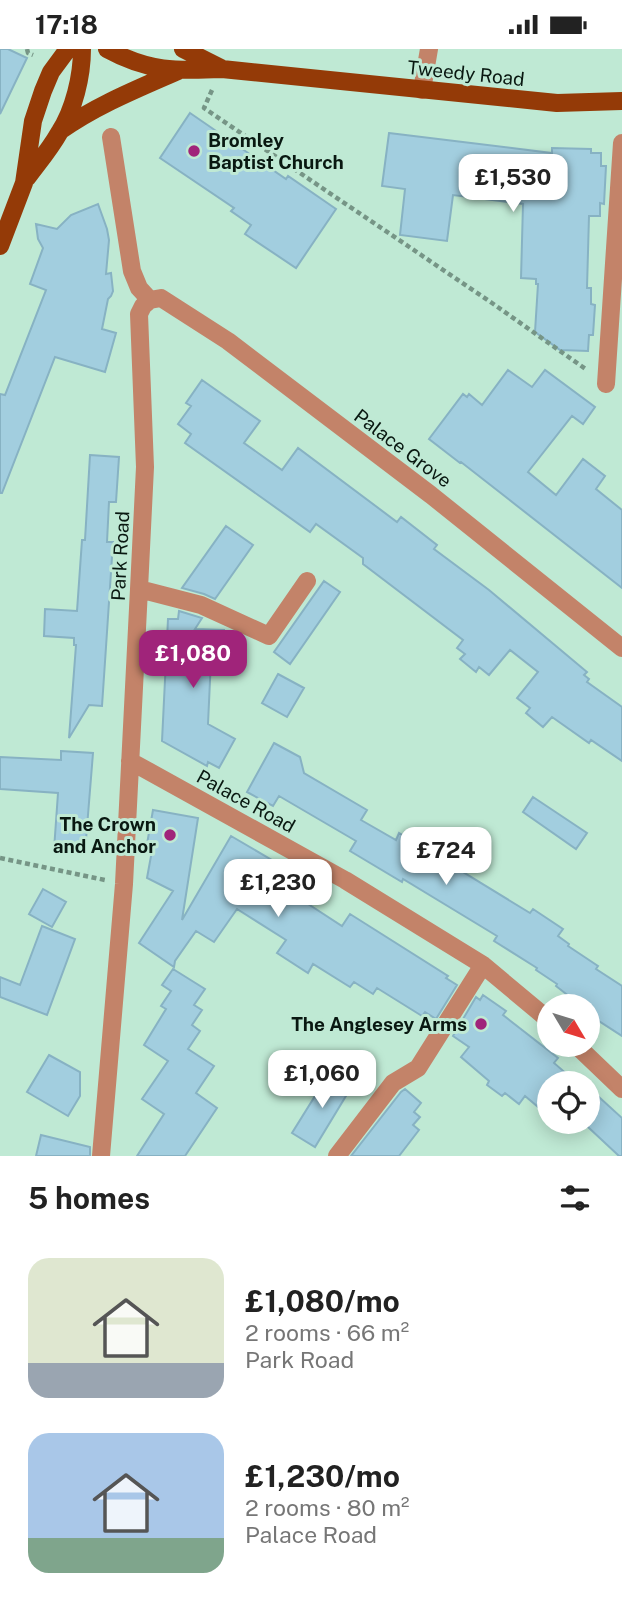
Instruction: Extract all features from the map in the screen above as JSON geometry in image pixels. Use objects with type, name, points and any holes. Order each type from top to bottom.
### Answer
[{"type":"main road","points":[[0,246],[24,183],[33,121],[43,91],[51,72],[68,49]]},
{"type":"main road","points":[[24,183],[60,131],[75,95],[82,66],[82,49]]},
{"type":"main road","name":"Tweedy Road","points":[[107,49],[138,64],[178,71],[222,69],[557,103],[622,101]]},
{"type":"main road","name":"Tweedy Road","points":[[183,49],[222,69]]},
{"type":"main road","points":[[60,131],[104,104],[178,71]]},
{"type":"street","points":[[422,90],[429,49]]},
{"type":"street","points":[[111,137],[132,271],[139,288],[150,300]]},
{"type":"street","points":[[606,384],[618,255],[622,143]]},
{"type":"street","name":"Palace Grove","points":[[150,300],[161,298],[228,341],[432,495],[622,648]]},
{"type":"street","name":"Park Road","points":[[101,1156],[124,884],[145,467],[139,314],[150,300]]},
{"type":"street","points":[[139,589],[201,605],[269,636],[307,582]]},
{"type":"street","name":"Palace Road","points":[[130,761],[345,880],[483,965],[537,1010]]},
{"type":"street","points":[[337,1156],[393,1083],[418,1068],[483,965]]},
{"type":"street","points":[[589,1057],[622,1089]]},
{"type":"path","points":[[27,49],[28,53],[33,55]]},
{"type":"path","points":[[222,69],[204,108],[481,295],[606,384]]},
{"type":"path","points":[[0,858],[124,884]]},
{"type":"building","points":[[0,49],[8,49],[27,58],[0,114]]},
{"type":"building","points":[[190,113],[286,179],[288,176],[336,209],[296,268],[245,234],[251,225],[231,211],[234,208],[160,158]]},
{"type":"building","points":[[389,133],[552,153],[552,148],[591,149],[591,153],[601,153],[601,166],[606,166],[604,204],[600,203],[600,216],[589,216],[587,288],[591,288],[591,304],[595,305],[593,335],[589,335],[588,351],[560,350],[535,332],[538,284],[536,279],[521,278],[523,204],[453,195],[447,241],[400,235],[405,189],[382,186]]},
{"type":"building","points":[[98,204],[109,240],[106,274],[111,273],[113,291],[108,299],[102,329],[116,333],[105,372],[55,357],[0,493],[0,394],[5,395],[46,290],[30,284],[43,248],[38,239],[36,224],[57,229],[71,215]]},
{"type":"building","points":[[508,370],[532,387],[545,370],[595,407],[583,424],[572,416],[528,472],[556,495],[583,459],[605,476],[596,489],[622,510],[622,588],[429,439],[463,394],[467,397],[469,394],[482,405]]},
{"type":"building","points":[[202,380],[260,421],[244,443],[282,470],[298,448],[397,522],[401,517],[437,545],[434,549],[489,590],[587,672],[584,675],[589,679],[587,682],[622,707],[622,761],[591,740],[589,743],[552,717],[543,727],[526,713],[530,708],[517,698],[538,672],[510,650],[489,675],[479,667],[476,672],[460,659],[465,654],[457,648],[463,640],[363,564],[363,558],[316,524],[310,532],[185,443],[191,434],[178,424],[191,406],[186,403]]},
{"type":"building","points":[[90,455],[119,457],[116,502],[109,502],[107,542],[113,542],[102,706],[89,705],[69,738],[76,645],[74,638],[44,636],[45,609],[77,611]]},
{"type":"building","points":[[226,526],[253,545],[215,599],[182,588]]},
{"type":"building","points":[[324,581],[340,592],[290,664],[274,652]]},
{"type":"building","points":[[179,611],[202,618],[195,629],[224,630],[224,636],[231,636],[229,660],[211,659],[208,724],[235,739],[219,768],[208,762],[207,766],[162,741],[168,619],[178,619]]},
{"type":"building","points":[[278,674],[304,688],[287,717],[262,703]]},
{"type":"building","points":[[274,743],[300,757],[304,773],[367,810],[361,820],[396,840],[399,833],[530,913],[533,909],[563,929],[558,936],[569,944],[568,946],[622,986],[622,1036],[600,1022],[600,994],[566,994],[557,984],[536,970],[537,968],[494,941],[497,936],[403,879],[402,882],[350,851],[356,841],[279,796],[273,806],[247,792]]},
{"type":"building","points":[[61,751],[93,753],[85,852],[54,850],[58,793],[0,789],[0,757],[61,760]]},
{"type":"building","points":[[533,797],[587,833],[576,849],[523,812]]},
{"type":"building","points":[[153,810],[198,818],[182,920],[231,836],[277,863],[273,869],[306,893],[302,900],[342,926],[350,914],[448,976],[446,978],[457,985],[436,1019],[425,1012],[422,1016],[377,988],[373,994],[354,982],[350,987],[313,964],[308,973],[277,953],[286,940],[237,909],[214,942],[196,931],[175,961],[174,967],[139,943],[173,891],[147,878],[153,845],[147,844]]},
{"type":"building","points":[[43,889],[66,902],[52,927],[29,914]]},
{"type":"building","points":[[42,926],[75,939],[47,1015],[0,997],[0,977],[20,985]]},
{"type":"building","points":[[173,969],[205,989],[194,1005],[202,1010],[192,1025],[200,1031],[188,1049],[214,1066],[196,1093],[217,1108],[185,1156],[137,1156],[164,1114],[142,1099],[168,1061],[144,1045],[166,1009],[161,1006],[171,991],[162,985]]},
{"type":"building","points":[[483,995],[506,1011],[503,1015],[537,1042],[537,1057],[558,1058],[554,1063],[563,1071],[537,1071],[537,1106],[525,1096],[519,1104],[505,1093],[502,1096],[487,1085],[489,1081],[461,1057],[469,1047],[453,1036],[476,997],[480,1000]]},
{"type":"building","points":[[49,1055],[80,1072],[80,1096],[68,1116],[27,1092]]},
{"type":"building","points":[[330,1072],[352,1086],[315,1147],[292,1133]]},
{"type":"building","points":[[405,1089],[421,1103],[414,1112],[420,1117],[413,1125],[419,1130],[399,1156],[351,1156],[401,1092]]},
{"type":"building","points":[[600,1098],[622,1118],[622,1156],[595,1134],[600,1134]]},
{"type":"building","points":[[41,1135],[90,1147],[90,1156],[36,1156]]},
{"type":"place","name":"Bromley Baptist Church","points":[[194,151]]},
{"type":"place","name":"The Crown and Anchor","points":[[170,835]]},
{"type":"place","name":"The Anglesey Arms","points":[[481,1024]]}]
